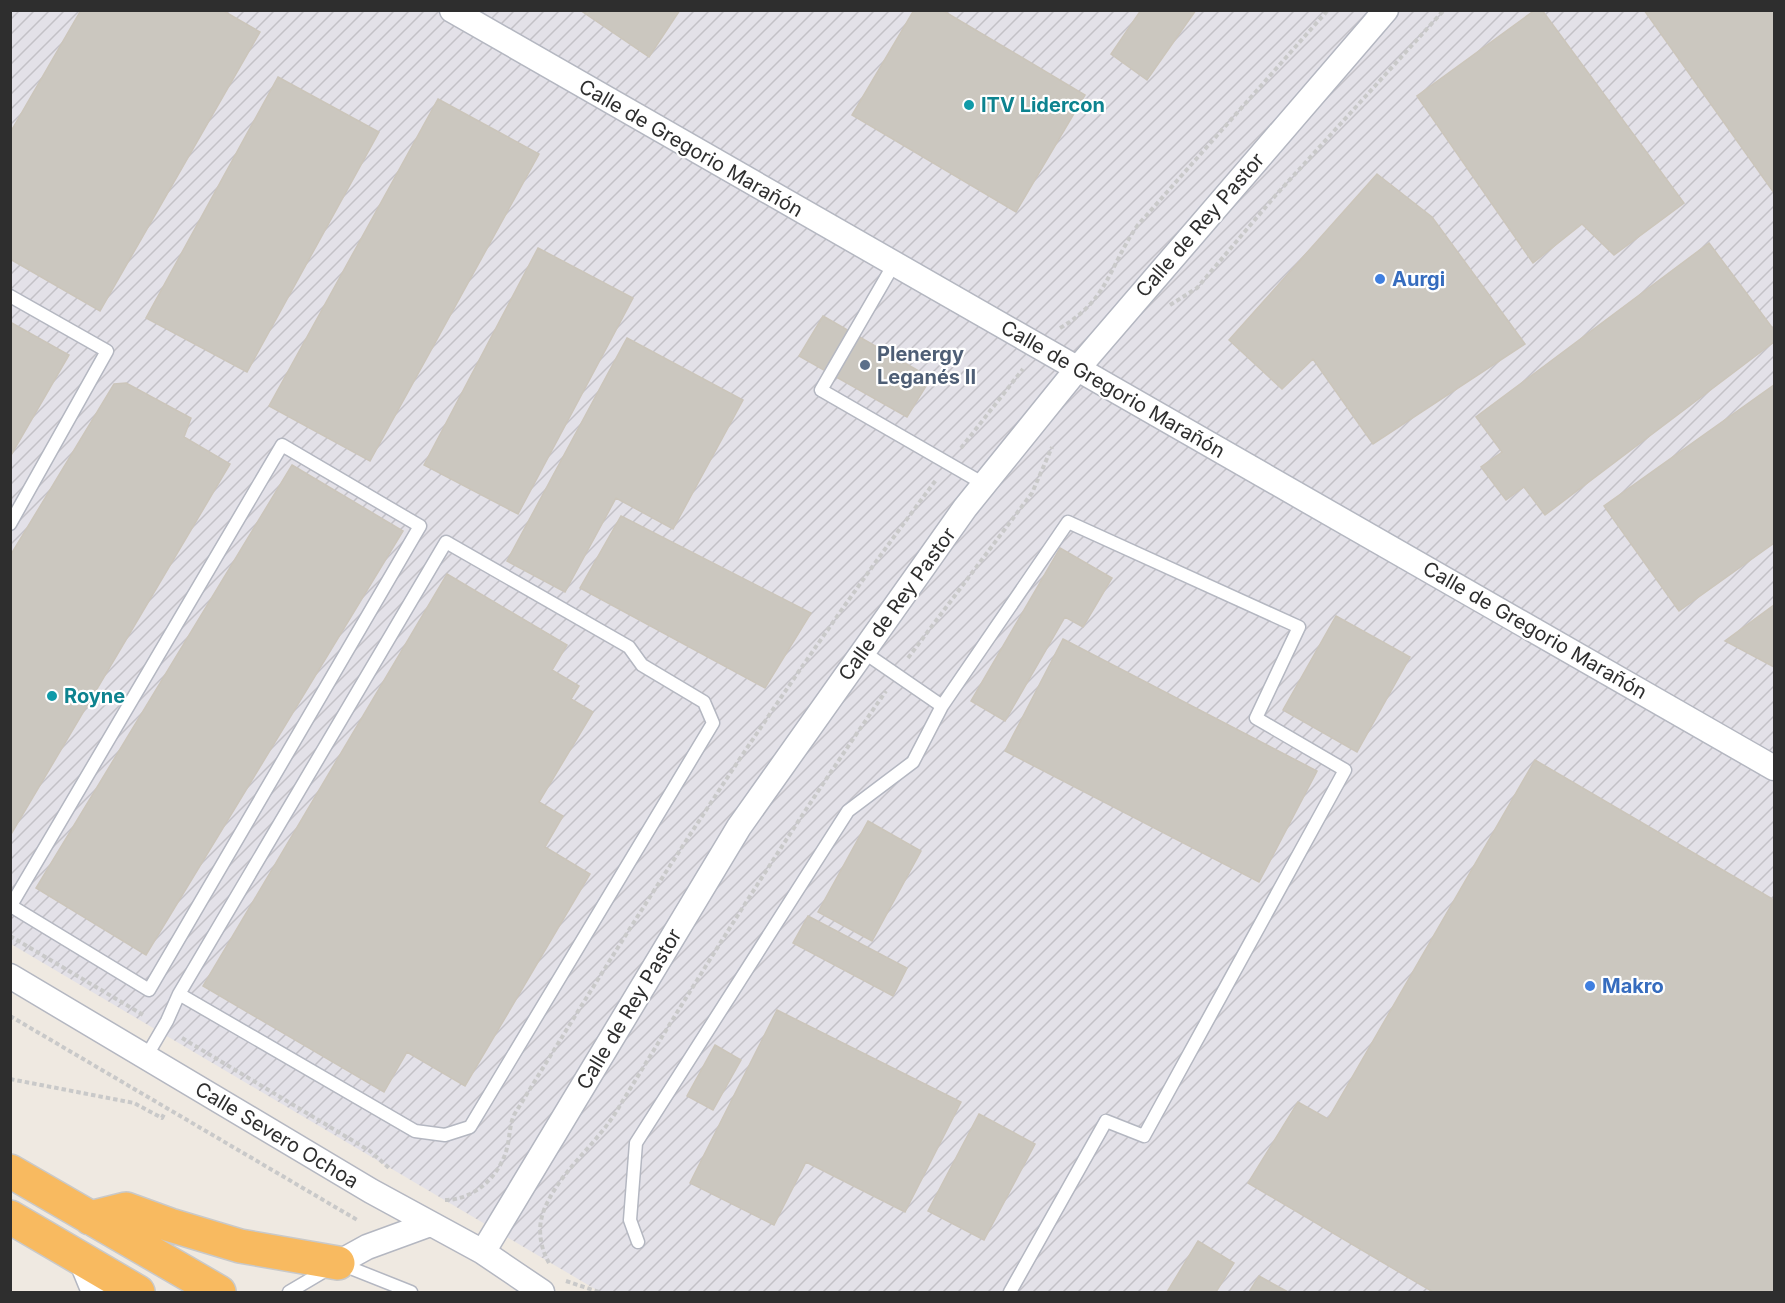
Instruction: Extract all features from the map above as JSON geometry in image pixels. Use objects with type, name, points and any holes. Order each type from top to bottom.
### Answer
[{"type":"highway","points":[[10,1171],[219,1293]]},
{"type":"highway","points":[[90,1218],[126,1209],[240,1246],[338,1263]]},
{"type":"highway","points":[[10,1216],[138,1293]]},
{"type":"street","name":"Calle de Gregorio Marañón","points":[[452,10],[1774,768]]},
{"type":"street","name":"Calle de Rey Pastor","points":[[483,1252],[739,827],[862,651],[984,484],[1078,368],[1386,10]]},
{"type":"street","name":"Calle Severo Ochoa","points":[[10,976],[430,1224],[483,1252],[538,1291]]},
{"type":"street","points":[[338,1263],[367,1247],[430,1224]]},
{"type":"street","points":[[80,1258],[94,1293]]},
{"type":"lane","points":[[894,264],[821,390],[984,484]]},
{"type":"lane","points":[[10,296],[107,351],[10,524]]},
{"type":"lane","points":[[282,445],[420,526],[149,990],[11,907],[282,445]]},
{"type":"lane","points":[[638,1242],[630,1220],[636,1143],[848,811],[913,762],[942,706],[1068,522],[1299,627],[1256,718],[1345,770],[1144,1136],[1106,1120],[1010,1293]]},
{"type":"lane","points":[[146,1057],[172,1013],[179,994],[446,542],[629,646],[642,665],[704,702],[713,723],[470,1127],[445,1135],[415,1131],[179,994]]},
{"type":"lane","points":[[862,651],[942,706]]},
{"type":"lane","points":[[289,1293],[338,1263],[411,1293]]},
{"type":"path","points":[[1163,310],[1197,288],[1282,187],[1444,10]]},
{"type":"path","points":[[554,1270],[541,1242],[541,1224],[544,1209],[559,1184],[610,1122],[747,898],[897,675],[1032,493],[1046,458],[1059,439]]},
{"type":"path","points":[[10,1016],[366,1224]]},
{"type":"path","points":[[10,1079],[134,1103],[162,1118],[164,1114]]},
{"type":"path","points":[[559,1275],[581,1288],[599,1293]]},
{"type":"shaded area","points":[[11,11],[1774,11],[1774,1292],[600,1292],[11,944]]},
{"type":"building","points":[[81,10],[222,10],[260,32],[100,311],[10,259],[10,133]]},
{"type":"building","points":[[580,10],[680,10],[649,57]]},
{"type":"building","name":"ITV Lidercon","points":[[914,10],[942,10],[1085,95],[1016,212],[852,115]]},
{"type":"building","points":[[1141,10],[1196,10],[1147,80],[1111,54]]},
{"type":"building","points":[[1535,10],[1542,10],[1684,203],[1614,255],[1582,224],[1533,263],[1417,96]]},
{"type":"building","points":[[1644,10],[1774,10],[1774,193]]},
{"type":"building","points":[[278,77],[379,132],[247,372],[146,318]]},
{"type":"building","points":[[438,99],[539,154],[370,461],[269,406]]},
{"type":"building","name":"Aurgi","points":[[1377,174],[1432,217],[1525,344],[1373,444],[1313,359],[1282,389],[1229,340]]},
{"type":"building","points":[[1709,243],[1774,330],[1774,342],[1545,515],[1524,487],[1506,500],[1481,467],[1502,452],[1476,417]]},
{"type":"building","points":[[538,248],[633,298],[518,514],[424,465]]},
{"type":"building","points":[[823,316],[931,378],[907,417],[799,356]]},
{"type":"building","points":[[10,322],[69,355],[10,457]]},
{"type":"building","points":[[627,338],[743,400],[673,529],[616,498],[565,592],[507,561]]},
{"type":"building","name":"Royne","points":[[126,383],[191,418],[184,437],[230,464],[10,836],[10,556],[114,384]]},
{"type":"building","points":[[1774,385],[1774,543],[1679,611],[1604,506]]},
{"type":"building","points":[[292,465],[403,531],[146,955],[36,888]]},
{"type":"building","points":[[621,516],[811,613],[765,688],[580,588]]},
{"type":"building","points":[[1060,548],[1112,578],[1083,627],[1065,617],[1005,721],[971,701]]},
{"type":"building","points":[[447,574],[567,645],[552,670],[579,686],[571,699],[593,712],[539,802],[563,816],[545,847],[590,874],[465,1086],[407,1052],[384,1092],[203,986]]},
{"type":"building","points":[[1774,605],[1774,667],[1725,641]]},
{"type":"building","points":[[1336,616],[1410,657],[1357,752],[1283,710]]},
{"type":"building","points":[[1063,639],[1317,771],[1259,882],[1005,751]]},
{"type":"building","name":"Makro","points":[[1535,760],[1774,900],[1774,1292],[1433,1292],[1248,1183],[1298,1102],[1328,1119]]},
{"type":"building","points":[[868,821],[921,851],[872,941],[818,912]]},
{"type":"building","points":[[808,916],[907,968],[893,996],[793,943]]},
{"type":"building","points":[[777,1010],[961,1102],[905,1212],[806,1162],[774,1225],[690,1183]]},
{"type":"building","points":[[715,1045],[741,1060],[713,1110],[687,1096]]},
{"type":"building","points":[[979,1114],[1035,1144],[984,1240],[928,1211]]},
{"type":"building","points":[[1198,1241],[1234,1263],[1216,1292],[1167,1292]]},
{"type":"building","points":[[1259,1276],[1288,1292],[1249,1292]]},
{"type":"place","name":"ITV Lidercon","points":[[969,105]]},
{"type":"place","name":"Aurgi","points":[[1380,279]]},
{"type":"place","name":"Plenergy Leganés II","points":[[865,365]]},
{"type":"place","name":"Royne","points":[[52,696]]},
{"type":"place","name":"Makro","points":[[1590,986]]}]
